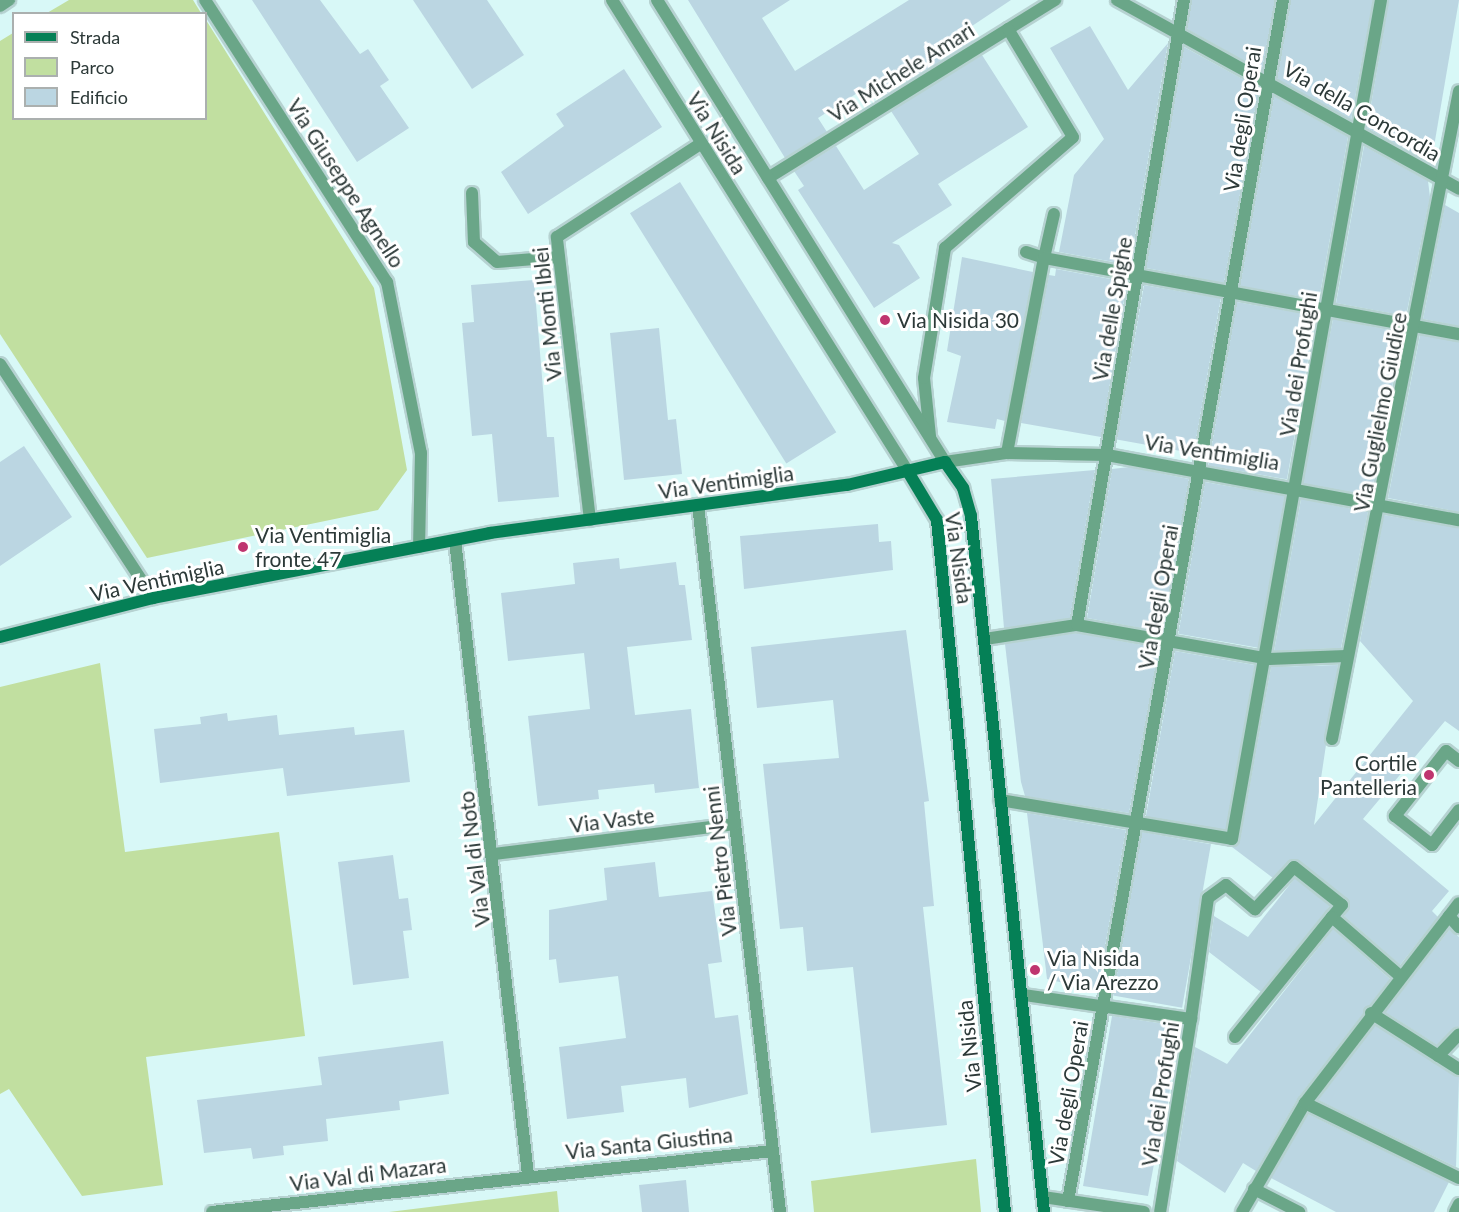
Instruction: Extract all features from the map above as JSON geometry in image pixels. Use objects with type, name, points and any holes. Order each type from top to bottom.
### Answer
[{"type":"main road","name":"Via Ventimiglia","points":[[0,637],[153,598],[455,540],[847,485],[945,462]]},
{"type":"main road","name":"Via Nisida","points":[[945,462],[963,488],[971,516],[1000,800],[1024,995],[1044,1212]]},
{"type":"main road","name":"Via Nisida","points":[[907,470],[938,520],[1005,1212]]},
{"type":"street","points":[[0,6],[9,0]]},
{"type":"street","name":"Via Giuseppe Agnello","points":[[205,0],[387,282],[421,453],[419,547]]},
{"type":"street","name":"Via Nisida","points":[[612,0],[700,144],[907,470]]},
{"type":"street","name":"Via Nisida","points":[[657,0],[945,462]]},
{"type":"street","name":"Via Michele Amari","points":[[768,178],[1055,0]]},
{"type":"street","name":"Via della Concordia","points":[[1117,0],[1268,79],[1459,189]]},
{"type":"street","name":"Via delle Spighe","points":[[1077,625],[1185,0]]},
{"type":"street","name":"Via degli Operai","points":[[1068,1201],[1234,293],[1283,0]]},
{"type":"street","name":"Via dei Profughi","points":[[1137,822],[1232,839],[1269,659],[1326,310],[1381,0]]},
{"type":"street","points":[[930,436],[924,378],[945,249],[1073,137],[1008,29]]},
{"type":"street","name":"Via Guglielmo Giudice","points":[[1332,739],[1346,656],[1383,502],[1459,91]]},
{"type":"street","name":"Via Monti Iblei","points":[[590,520],[557,237],[700,144]]},
{"type":"street","points":[[472,193],[474,242],[497,261],[524,264],[559,257]]},
{"type":"street","points":[[1007,453],[1054,214]]},
{"type":"street","points":[[1026,252],[1044,258],[1459,334]]},
{"type":"street","points":[[0,364],[153,598]]},
{"type":"street","name":"Via Ventimiglia","points":[[945,462],[1007,453],[1107,455],[1201,468],[1383,502],[1459,520]]},
{"type":"street","name":"Via Pietro Nenni","points":[[698,505],[780,1212]]},
{"type":"street","name":"Via Val di Noto","points":[[455,540],[494,854],[528,1174]]},
{"type":"street","points":[[985,639],[1077,625],[1269,659],[1346,656]]},
{"type":"street","points":[[1459,761],[1446,751],[1395,816],[1432,845],[1459,810]]},
{"type":"street","points":[[1000,800],[1137,822]]},
{"type":"street","name":"Via Vaste","points":[[494,854],[735,825]]},
{"type":"street","name":"Via dei Profughi","points":[[1160,1212],[1208,898],[1226,885],[1255,909],[1294,867],[1342,905],[1332,917]]},
{"type":"street","points":[[1242,1212],[1305,1103],[1371,1013],[1459,903]]},
{"type":"street","points":[[1449,916],[1459,927]]},
{"type":"street","points":[[1235,1037],[1332,917],[1400,976]]},
{"type":"street","points":[[1024,995],[1191,1019]]},
{"type":"street","points":[[1371,1013],[1459,1069]]},
{"type":"street","points":[[1438,1056],[1459,1034]]},
{"type":"street","points":[[1305,1103],[1459,1178]]},
{"type":"street","name":"Via Santa Giustina","points":[[528,1174],[773,1151]]},
{"type":"street","name":"Via Val di Mazara","points":[[212,1212],[528,1174]]},
{"type":"street","points":[[1254,1189],[1299,1212]]},
{"type":"street","points":[[1043,1197],[1144,1212]]},
{"type":"street","points":[[1455,1212],[1459,1204]]},
{"type":"green space","points":[[69,0],[193,0],[200,12],[49,12]]},
{"type":"green space","points":[[207,22],[374,288],[407,470],[378,510],[147,558],[0,334],[0,41],[12,34],[12,120],[207,120]]},
{"type":"green space","points":[[100,663],[125,852],[279,832],[305,1036],[146,1057],[163,1185],[82,1196],[9,1089],[0,1094],[0,687]]},
{"type":"green space","points":[[976,1159],[981,1212],[814,1212],[811,1181]]},
{"type":"green space","points":[[557,1191],[559,1212],[389,1212]]},
{"type":"building","points":[[252,0],[320,0],[360,54],[368,49],[389,80],[380,86],[409,128],[357,162]]},
{"type":"building","points":[[413,0],[487,0],[524,55],[472,89]]},
{"type":"building","points":[[688,0],[790,0],[762,18],[795,71],[909,0],[1011,0],[966,30],[973,41],[882,97],[873,83],[818,118],[827,132],[785,158]]},
{"type":"building","points":[[1192,0],[1275,0],[1262,71],[1187,29]]},
{"type":"building","points":[[1291,0],[1373,0],[1351,120],[1277,79]]},
{"type":"building","points":[[1389,0],[1459,0],[1431,164],[1367,128]]},
{"type":"building","points":[[1090,26],[1128,90],[1168,43],[1130,265],[1059,252],[1074,175],[1104,139],[1050,48]]},
{"type":"building","points":[[1184,47],[1259,88],[1224,283],[1146,268]]},
{"type":"building","points":[[982,55],[1028,127],[938,184],[952,205],[892,243],[899,245],[920,278],[874,308],[798,190],[804,186],[794,171],[836,146],[864,190],[919,154],[891,111]]},
{"type":"building","points":[[624,69],[662,127],[528,214],[501,172],[564,126],[556,114]]},
{"type":"building","points":[[1274,96],[1348,137],[1319,300],[1240,286]]},
{"type":"building","points":[[1364,146],[1428,181],[1430,197],[1406,316],[1336,303]]},
{"type":"building","points":[[680,182],[836,432],[786,463],[630,213]]},
{"type":"building","points":[[1445,205],[1459,213],[1459,326],[1423,319]]},
{"type":"building","points":[[962,257],[1033,272],[1005,421],[997,419],[995,429],[947,422],[961,356],[947,351]]},
{"type":"building","points":[[1056,269],[1127,282],[1101,437],[1021,423],[1049,275],[1055,276]]},
{"type":"building","points":[[534,280],[547,437],[554,437],[559,497],[498,502],[492,434],[472,436],[462,323],[474,322],[471,285]]},
{"type":"building","points":[[1144,285],[1221,299],[1194,453],[1117,440]]},
{"type":"building","points":[[1237,302],[1316,316],[1287,479],[1208,465]]},
{"type":"building","points":[[1333,319],[1403,333],[1371,496],[1301,483]]},
{"type":"building","points":[[659,328],[668,420],[676,419],[682,474],[624,480],[610,333]]},
{"type":"building","points":[[1420,335],[1459,342],[1459,512],[1388,498]]},
{"type":"building","points":[[24,446],[72,517],[0,566],[0,462]]},
{"type":"building","points":[[1129,467],[1189,479],[1162,632],[1087,618],[1112,469]]},
{"type":"building","points":[[1095,470],[1070,618],[1004,628],[991,479]]},
{"type":"building","points":[[1205,482],[1285,496],[1258,648],[1178,634]]},
{"type":"building","points":[[1301,499],[1368,512],[1341,648],[1274,651]]},
{"type":"building","points":[[1384,515],[1459,528],[1459,731],[1445,721],[1363,819],[1449,891],[1432,911],[1438,917],[1400,965],[1344,916],[1350,907],[1347,899],[1299,861],[1290,860],[1273,878],[1232,847],[1240,840],[1271,667],[1338,665],[1314,825],[1413,701],[1360,641]]},
{"type":"building","points":[[878,524],[879,542],[891,541],[893,570],[744,589],[740,536]]},
{"type":"building","points":[[619,558],[620,569],[676,562],[679,585],[685,585],[692,640],[627,647],[635,715],[691,709],[699,788],[655,793],[654,784],[598,790],[599,799],[538,806],[528,716],[590,709],[584,653],[508,661],[501,593],[575,584],[573,563]]},
{"type":"building","points":[[906,630],[929,801],[924,802],[934,906],[923,907],[947,1125],[871,1133],[853,967],[807,971],[803,927],[780,929],[763,764],[839,758],[833,700],[757,708],[751,647]]},
{"type":"building","points":[[1077,633],[1159,648],[1129,813],[1025,796],[1021,782],[1005,644]]},
{"type":"building","points":[[1175,651],[1255,665],[1226,831],[1146,816]]},
{"type":"building","points":[[227,713],[228,721],[277,715],[279,735],[354,727],[355,735],[404,730],[410,782],[287,796],[283,768],[160,783],[154,729],[201,724],[200,717]]},
{"type":"building","points":[[1027,813],[1126,830],[1097,991],[1047,979]]},
{"type":"building","points":[[1142,832],[1211,844],[1182,1008],[1113,995]]},
{"type":"building","points":[[393,855],[399,899],[408,898],[412,930],[403,931],[409,978],[353,985],[338,862]]},
{"type":"building","points":[[655,862],[659,897],[712,891],[722,962],[708,964],[715,1018],[738,1015],[748,1094],[689,1108],[686,1078],[621,1086],[624,1112],[567,1119],[559,1047],[626,1038],[618,976],[559,983],[556,959],[549,960],[549,910],[607,900],[604,868]]},
{"type":"building","points":[[1295,878],[1330,906],[1261,992],[1209,952],[1214,916],[1248,937]]},
{"type":"building","points":[[1333,929],[1390,979],[1298,1098],[1256,1171],[1243,1163],[1225,1193],[1177,1161],[1195,1047],[1227,1064]]},
{"type":"building","points":[[1450,929],[1459,937],[1459,1026],[1437,1045],[1385,1012]]},
{"type":"building","points":[[1112,1016],[1179,1026],[1161,1151],[1157,1148],[1148,1196],[1083,1186]]},
{"type":"building","points":[[1375,1025],[1459,1077],[1456,1167],[1318,1100]]},
{"type":"building","points":[[443,1041],[449,1094],[399,1101],[400,1110],[326,1119],[328,1141],[283,1146],[284,1155],[253,1159],[251,1148],[204,1153],[197,1100],[322,1085],[318,1057]]},
{"type":"building","points":[[1308,1114],[1449,1182],[1434,1212],[1336,1212],[1271,1178]]},
{"type":"building","points":[[686,1180],[689,1212],[642,1212],[639,1185]]},
{"type":"place","name":"Via Nisida 30","points":[[885,320]]},
{"type":"place","name":"Via Ventimiglia fronte 47","points":[[243,547]]},
{"type":"place","name":"Cortile Pantelleria","points":[[1429,775]]},
{"type":"place","name":"Via Nisida / Via Arezzo","points":[[1035,970]]}]
